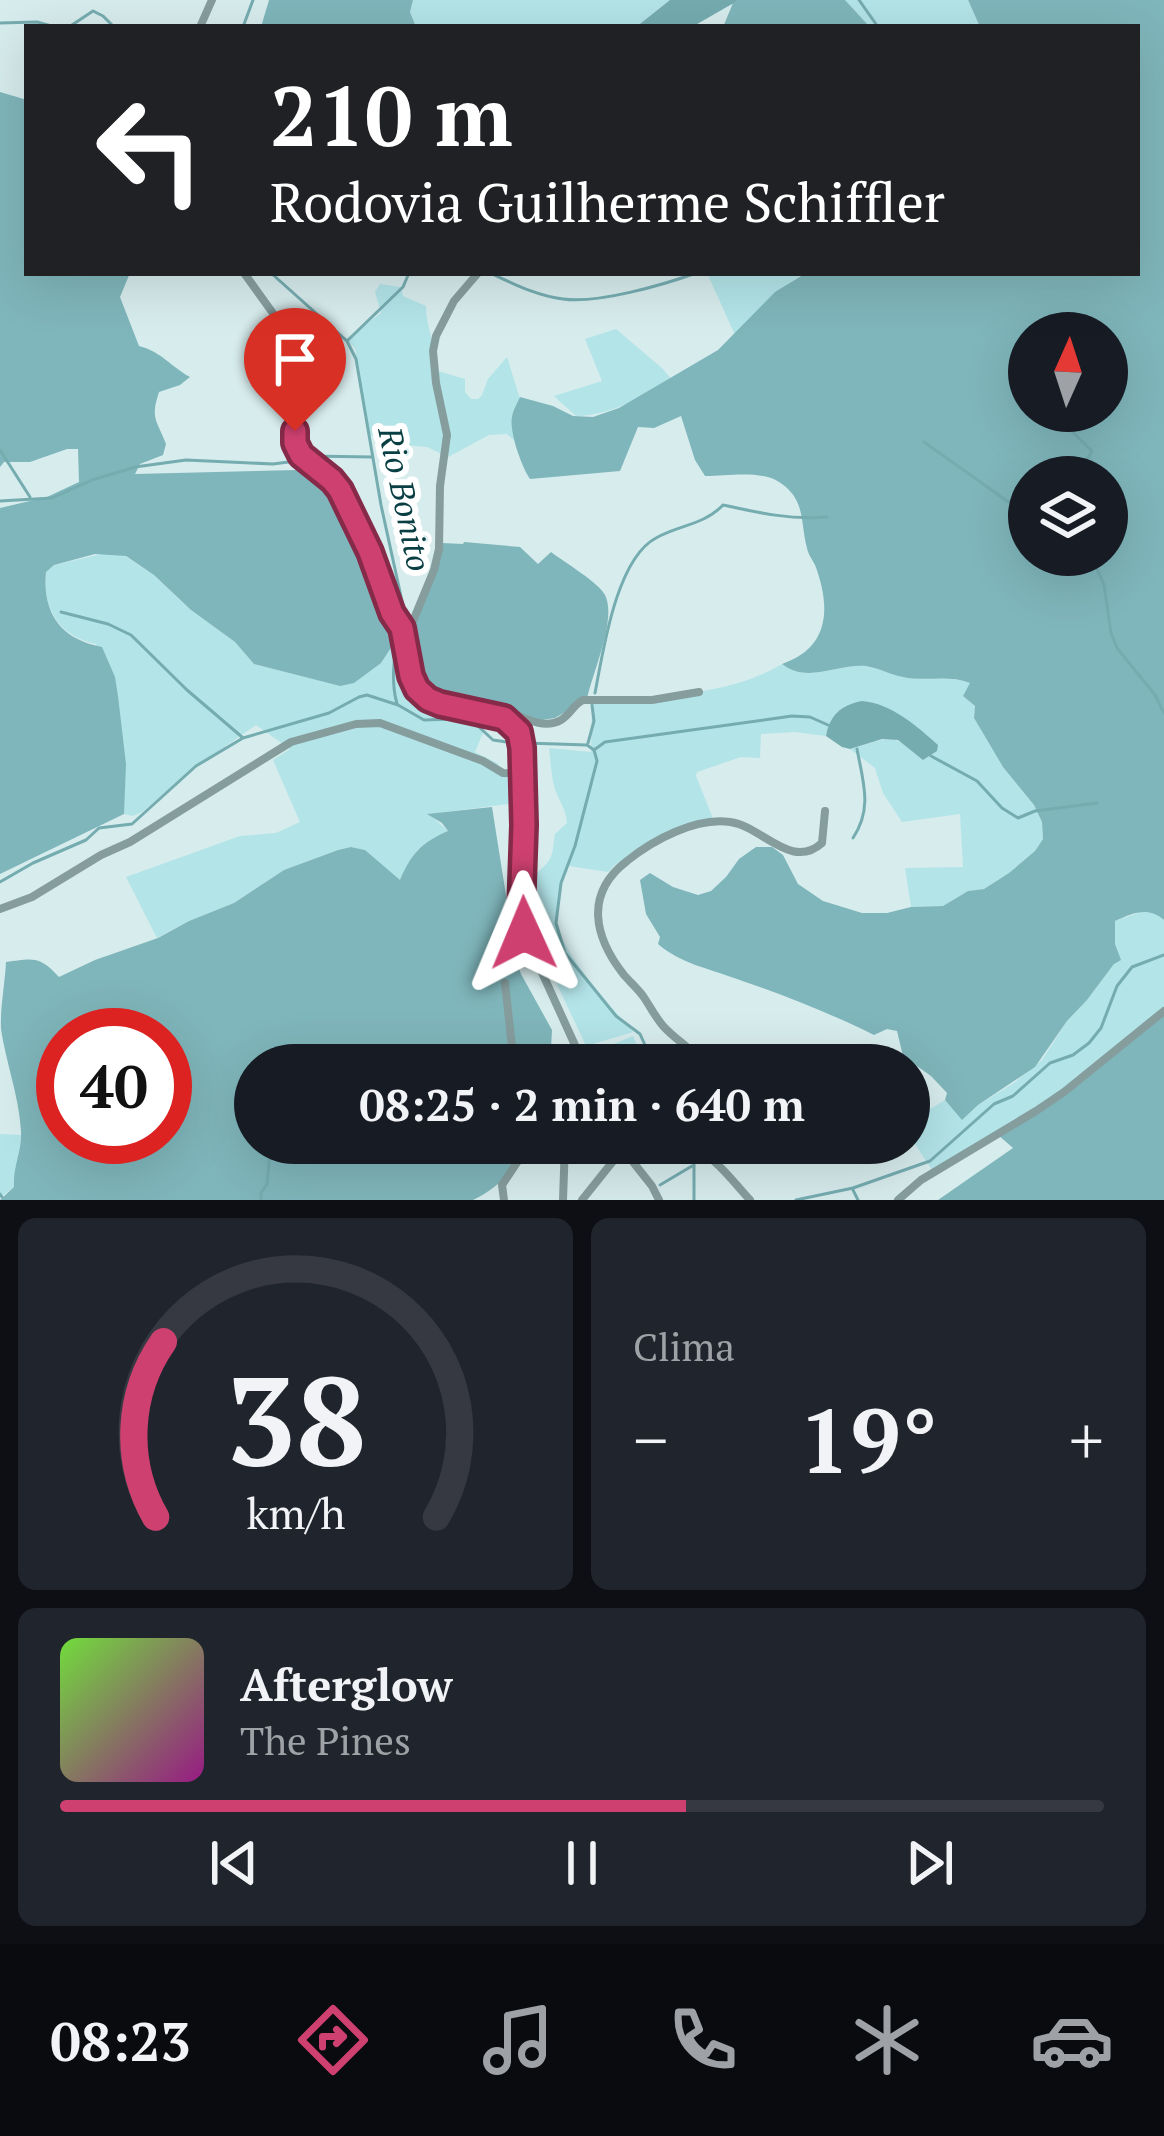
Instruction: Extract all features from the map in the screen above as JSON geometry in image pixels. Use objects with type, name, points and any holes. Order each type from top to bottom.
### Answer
[{"type":"street","points":[[246,276],[293,349],[299,408],[297,449],[340,490],[400,626],[417,689],[433,702],[504,718],[516,726],[522,748],[524,933],[574,1044]]},
{"type":"street","points":[[405,639],[439,549],[447,435],[436,383],[436,336],[454,301],[475,276]]},
{"type":"street","points":[[462,708],[491,704],[529,720],[552,722],[583,700],[652,700],[699,692]]},
{"type":"street","points":[[0,909],[32,897],[130,842],[281,747],[356,724],[380,723],[503,773],[523,774]]},
{"type":"street","points":[[686,1044],[661,1024],[616,963],[597,922],[602,892],[619,867],[644,848],[709,823],[740,824],[784,850],[812,851],[822,843],[826,811]]},
{"type":"street","points":[[505,982],[512,1044]]},
{"type":"street","points":[[898,1200],[920,1180],[1036,1112],[1164,1011]]},
{"type":"street","points":[[504,1200],[502,1185],[516,1164]]},
{"type":"street","points":[[563,1200],[564,1164]]},
{"type":"street","points":[[582,1200],[612,1164]]},
{"type":"street","points":[[634,1164],[659,1200]]},
{"type":"street","points":[[718,1164],[750,1200]]},
{"type":"shaded area","points":[[269,0],[413,0],[410,12],[415,24],[262,24]]},
{"type":"shaded area","points":[[413,0],[670,0],[640,24],[415,24],[410,12]]},
{"type":"shaded area","points":[[670,0],[739,0],[697,24],[640,24]]},
{"type":"shaded area","points":[[845,0],[968,0],[979,24],[867,24]]},
{"type":"shaded area","points":[[845,0],[867,24],[724,24],[733,3]]},
{"type":"shaded area","points":[[968,0],[1164,0],[1164,920],[1146,912],[1115,921],[1121,960],[1067,1021],[1035,1067],[962,1120],[930,1075],[930,1044],[900,1044],[897,1031],[887,1029],[874,1035],[694,964],[658,944],[660,937],[646,914],[640,880],[650,873],[698,895],[711,891],[756,847],[772,847],[783,855],[798,884],[823,901],[862,913],[943,906],[1009,873],[1043,839],[1034,805],[1003,767],[974,718],[975,706],[963,696],[970,683],[903,677],[866,666],[812,673],[782,664],[810,648],[824,611],[798,503],[779,482],[753,475],[705,476],[681,416],[654,428],[638,427],[620,471],[530,479],[512,424],[520,397],[573,416],[593,417],[619,408],[718,350],[775,292],[801,276],[1140,276],[1140,24],[979,24]]},
{"type":"shaded area","points":[[0,92],[24,99],[24,276],[129,276],[120,297],[139,346],[190,377],[159,392],[155,414],[166,444],[163,455],[140,464],[135,474],[297,470],[315,465],[335,487],[396,612],[411,622],[442,543],[520,547],[538,564],[551,552],[595,584],[608,605],[606,631],[587,699],[555,718],[528,722],[432,698],[419,686],[409,647],[397,627],[394,643],[381,663],[354,683],[340,686],[254,664],[235,642],[126,556],[95,554],[54,565],[46,572],[45,583],[52,613],[72,636],[102,647],[115,677],[126,764],[124,814],[0,874],[0,508],[47,497],[79,482],[78,449],[30,462],[4,462],[0,467]]},
{"type":"shaded area","points":[[708,276],[801,276],[777,293],[735,335]]},
{"type":"shaded area","points":[[380,284],[401,287],[403,296],[426,306],[438,371],[465,379],[465,392],[471,399],[482,395],[488,379],[507,357],[520,399],[512,418],[515,441],[507,434],[489,435],[448,457],[427,447],[381,443],[369,433],[355,348],[346,339],[381,313],[375,292]]},
{"type":"shaded area","points":[[616,329],[671,379],[614,409],[576,416],[554,396],[602,381],[585,339]]},
{"type":"shaded area","points":[[106,553],[125,556],[154,575],[235,642],[254,664],[340,686],[384,656],[398,625],[491,713],[475,752],[497,763],[513,780],[516,803],[429,814],[448,831],[419,851],[400,881],[365,850],[338,850],[284,870],[234,903],[157,938],[126,877],[240,836],[276,833],[300,822],[273,760],[290,749],[256,725],[142,812],[124,814],[118,696],[96,644],[72,634],[55,618],[45,584],[46,571],[54,565]]},
{"type":"shaded area","points":[[782,664],[812,673],[866,666],[904,677],[971,683],[963,696],[975,706],[974,718],[1003,767],[1034,805],[1043,839],[1035,851],[984,889],[968,891],[943,906],[911,907],[905,868],[963,867],[960,814],[902,822],[883,793],[875,768],[850,749],[884,739],[899,741],[914,753],[937,745],[903,718],[826,732],[826,736],[761,734],[760,758],[741,757],[697,772],[714,821],[676,833],[608,872],[569,866],[557,908],[561,935],[589,980],[633,1032],[585,1044],[541,947],[527,893],[534,875],[548,862],[555,834],[567,823],[553,782],[549,748],[591,752],[592,700],[714,689]]},
{"type":"shaded area","points":[[862,701],[903,717],[938,745],[937,751],[923,760],[898,740],[882,739],[850,749],[826,736],[838,712]]},
{"type":"shaded area","points":[[492,807],[509,942],[552,1030],[551,1044],[234,1044],[234,1164],[516,1164],[498,1184],[473,1200],[0,1200],[14,1187],[21,1139],[1,1029],[6,962],[36,960],[59,977],[234,903],[284,870],[351,847],[365,850],[400,880],[418,850],[448,831],[427,814]]},
{"type":"shaded area","points":[[1144,911],[1164,920],[1164,1010],[1049,1100],[932,1170],[928,1164],[930,1109],[945,1100],[963,1119],[1042,1060],[1114,964],[1115,921]]},
{"type":"shaded area","points":[[1164,1010],[1164,1200],[938,1200],[1013,1148],[997,1134],[1050,1100]]},
{"type":"shaded area","points":[[633,1036],[636,1044],[614,1044]]},
{"type":"shaded area","points":[[0,1134],[21,1135],[14,1187],[0,1198]]},
{"type":"waterway","points":[[244,24],[253,0]]},
{"type":"waterway","points":[[859,0],[876,24]]},
{"type":"waterway","points":[[74,24],[93,11],[111,24]]},
{"type":"waterway","points":[[0,23],[44,24]]},
{"type":"waterway","name":"Rio Bonito","points":[[274,276],[347,341],[356,359],[402,601],[400,621]]},
{"type":"waterway","name":"Rio Bonito","points":[[347,341],[403,287],[408,276]]},
{"type":"waterway","points":[[497,276],[544,295],[577,300],[687,276]]},
{"type":"waterway","points":[[1073,432],[1092,451],[1089,456]]},
{"type":"waterway","points":[[924,442],[1008,501]]},
{"type":"waterway","points":[[0,450],[30,497]]},
{"type":"waterway","points":[[310,456],[372,457]]},
{"type":"waterway","points":[[0,501],[52,498],[135,467],[186,460],[296,461]]},
{"type":"waterway","points":[[595,693],[621,585],[642,549],[656,538],[708,517],[723,505],[788,517],[827,517]]},
{"type":"waterway","points":[[1100,576],[1117,648],[1164,713]]},
{"type":"waterway","points":[[61,612],[131,635],[242,737]]},
{"type":"waterway","name":"Rio Bonito","points":[[397,704],[393,676],[398,630]]},
{"type":"waterway","points":[[0,882],[86,840],[99,828],[132,824],[196,766],[243,738],[329,713],[359,697],[398,705],[424,720],[455,719],[478,726],[493,740],[514,743]]},
{"type":"waterway","points":[[588,743],[594,721],[592,705]]},
{"type":"waterway","points":[[594,750],[605,742],[792,716],[828,725]]},
{"type":"waterway","name":"Rio Bonito","points":[[526,743],[587,745],[594,750],[597,761],[561,883],[556,923],[565,953],[645,1044]]},
{"type":"waterway","points":[[853,838],[865,805],[857,749]]},
{"type":"waterway","points":[[931,756],[977,781],[1018,818],[1035,811],[1097,803]]},
{"type":"waterway","points":[[796,1200],[853,1188],[930,1161],[994,1104],[1013,1096],[1050,1063],[1089,1043],[1101,1028],[1117,986],[1132,967],[1164,955]]},
{"type":"waterway","points":[[261,1200],[269,1164]]},
{"type":"waterway","name":"Rio Bonito","points":[[694,1164],[694,1200]]},
{"type":"waterway","points":[[660,1185],[692,1166]]},
{"type":"waterway","points":[[853,1190],[858,1200]]},
{"type":"route","points":[[295,431],[304,460],[340,490],[370,552],[402,628],[417,689],[440,704],[504,718],[519,732],[524,933]]}]
